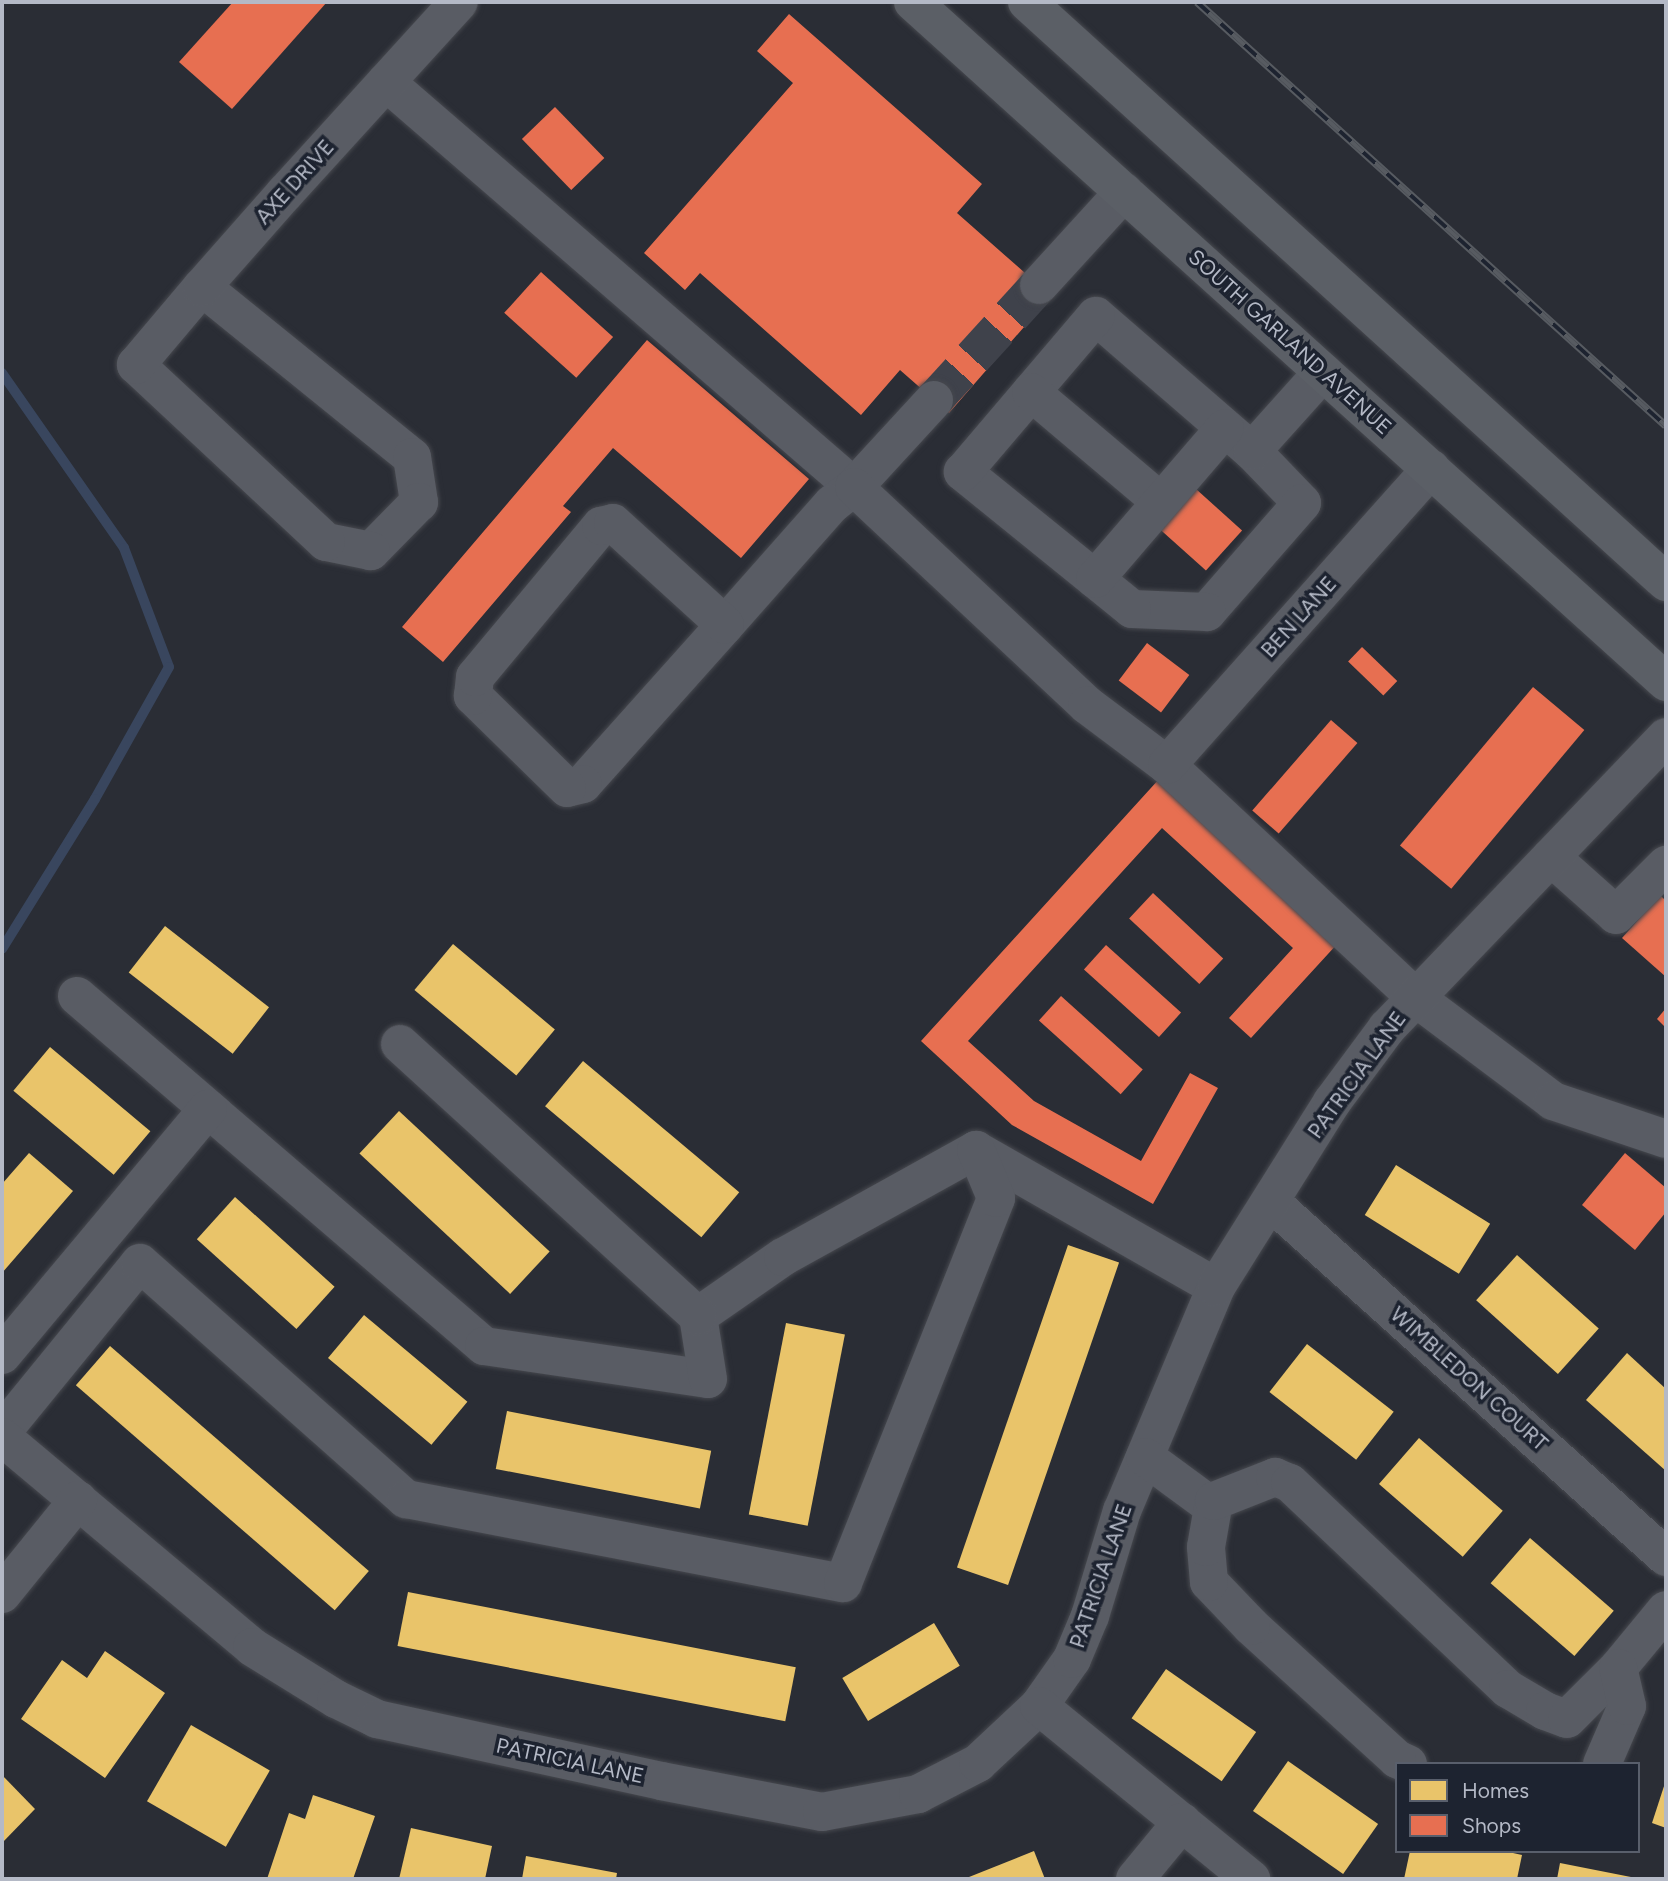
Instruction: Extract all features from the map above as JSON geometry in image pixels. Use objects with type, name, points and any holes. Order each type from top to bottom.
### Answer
[{"type":"main road","name":"SOUTH GARLAND AVENUE","points":[[913,2],[1666,682]]},
{"type":"main road","points":[[1027,2],[1666,582]]},
{"type":"street","name":"AXE DRIVE","points":[[202,286],[412,457],[419,502],[371,551],[326,542],[135,365],[202,286],[458,2]]},
{"type":"street","points":[[386,82],[854,487],[1087,705],[1167,765],[1416,998],[1553,1101],[1666,1139]]},
{"type":"street","points":[[1039,285],[1124,192]]},
{"type":"street","points":[[1096,316],[1239,439],[1302,503],[1207,612],[1132,609],[962,472],[1096,316]]},
{"type":"street","points":[[1095,579],[1161,502],[1323,372]]},
{"type":"street","points":[[1031,391],[1161,502]]},
{"type":"street","points":[[724,625],[613,523],[601,526],[475,677],[473,696],[567,788],[583,784],[832,504],[854,487],[933,400]]},
{"type":"street","name":"BEN LANE","points":[[1167,765],[1431,469]]},
{"type":"street","name":"PATRICIA LANE","points":[[2,1437],[252,1647],[336,1699],[377,1719],[662,1781],[822,1812],[918,1794],[978,1763],[1039,1706],[1072,1659],[1090,1616],[1122,1511],[1216,1287],[1332,1102],[1387,1028],[1666,737]]},
{"type":"street","points":[[1551,857],[1616,915],[1666,865]]},
{"type":"street","points":[[77,996],[484,1346],[708,1379],[698,1316],[400,1044]]},
{"type":"street","points":[[2,1355],[208,1109]]},
{"type":"street","points":[[698,1316],[783,1257],[976,1150]]},
{"type":"street","points":[[976,1150],[1216,1287]]},
{"type":"street","points":[[2,1432],[140,1263],[406,1499],[843,1583],[996,1198],[976,1150]]},
{"type":"street","name":"WIMBLEDON COURT","points":[[1270,1202],[1666,1557]]},
{"type":"street","points":[[1145,1457],[1213,1507]]},
{"type":"street","points":[[1404,1762],[1397,1759],[1270,1644],[1209,1582],[1206,1547],[1214,1501],[1275,1477],[1290,1483],[1508,1689],[1545,1712],[1567,1719],[1618,1668],[1666,1610]]},
{"type":"street","points":[[2,1594],[78,1500]]},
{"type":"street","points":[[1603,1762],[1627,1706],[1618,1668]]},
{"type":"street","points":[[1039,1706],[1251,1879]]},
{"type":"street","points":[[1135,1879],[1182,1822]]},
{"type":"building: Homes","points":[[165,926],[269,1007],[233,1054],[129,972]]},
{"type":"building: Homes","points":[[453,944],[555,1029],[516,1075],[414,990]]},
{"type":"building: Homes","points":[[50,1047],[150,1131],[114,1175],[13,1091]]},
{"type":"building: Homes","points":[[583,1061],[739,1192],[701,1237],[545,1106]]},
{"type":"building: Homes","points":[[399,1111],[550,1251],[510,1294],[359,1153]]},
{"type":"building: Homes","points":[[29,1153],[73,1191],[2,1273],[2,1184]]},
{"type":"building: Homes","points":[[1396,1165],[1490,1224],[1459,1274],[1365,1215]]},
{"type":"building: Homes","points":[[235,1197],[335,1287],[296,1329],[197,1239]]},
{"type":"building: Homes","points":[[1068,1245],[1119,1263],[1008,1585],[957,1567]]},
{"type":"building: Homes","points":[[1517,1255],[1599,1329],[1558,1374],[1476,1300]]},
{"type":"building: Homes","points":[[364,1315],[467,1402],[431,1445],[328,1358]]},
{"type":"building: Homes","points":[[786,1323],[845,1334],[808,1526],[749,1514]]},
{"type":"building: Homes","points":[[1307,1344],[1394,1412],[1356,1460],[1269,1392]]},
{"type":"building: Homes","points":[[110,1346],[369,1571],[335,1610],[76,1385]]},
{"type":"building: Homes","points":[[1627,1353],[1666,1389],[1666,1471],[1586,1400]]},
{"type":"building: Homes","points":[[507,1411],[711,1451],[700,1509],[496,1469]]},
{"type":"building: Homes","points":[[1419,1438],[1503,1511],[1463,1557],[1379,1484]]},
{"type":"building: Homes","points":[[1530,1538],[1614,1611],[1574,1656],[1491,1583]]},
{"type":"building: Homes","points":[[408,1592],[796,1667],[785,1721],[398,1646]]},
{"type":"building: Homes","points":[[934,1623],[960,1666],[868,1721],[842,1678]]},
{"type":"building: Homes","points":[[105,1651],[165,1693],[105,1778],[21,1719],[62,1660],[87,1678]]},
{"type":"building: Homes","points":[[1166,1669],[1256,1732],[1222,1781],[1132,1718]]},
{"type":"building: Homes","points":[[191,1725],[270,1770],[226,1847],[147,1801]]},
{"type":"building: Homes","points":[[1288,1761],[1378,1824],[1343,1874],[1253,1811]]},
{"type":"building: Homes","points":[[2,1775],[35,1809],[2,1843]]},
{"type":"building: Homes","points":[[1666,1780],[1666,1828],[1652,1823]]},
{"type":"building: Homes","points":[[313,1795],[375,1816],[353,1879],[267,1879],[289,1813],[305,1819]]},
{"type":"building: Homes","points":[[411,1828],[492,1846],[485,1879],[399,1879]]},
{"type":"building: Homes","points":[[1034,1851],[1045,1879],[964,1879]]},
{"type":"building: Homes","points":[[1410,1853],[1522,1855],[1517,1879],[1404,1879]]},
{"type":"building: Homes","points":[[526,1856],[617,1873],[616,1879],[522,1879]]},
{"type":"building: Homes","points":[[1560,1863],[1636,1878],[1636,1879],[1557,1879]]},
{"type":"building: Shops","points":[[233,2],[327,2],[232,109],[179,62]]},
{"type":"building: Shops","points":[[789,14],[982,184],[957,213],[1051,296],[949,413],[900,370],[861,415],[700,273],[685,290],[644,253],[793,83],[757,51]]},
{"type":"building: Shops","points":[[555,107],[604,158],[571,190],[522,139]]},
{"type":"building: Shops","points":[[541,272],[613,337],[576,378],[504,313]]},
{"type":"building: Shops","points":[[647,340],[809,479],[741,558],[613,448],[563,506],[571,512],[443,662],[402,627]]},
{"type":"building: Shops","points":[[1196,489],[1242,530],[1206,571],[1160,529]]},
{"type":"building: Shops","points":[[1147,643],[1189,675],[1161,712],[1119,681]]},
{"type":"building: Shops","points":[[1362,647],[1397,681],[1383,695],[1348,661]]},
{"type":"building: Shops","points":[[1533,687],[1584,730],[1451,889],[1400,846]]},
{"type":"building: Shops","points":[[1331,720],[1357,743],[1279,834],[1252,811]]},
{"type":"building: Shops","points":[[1160,778],[1339,942],[1251,1038],[1229,1018],[1293,948],[1162,828],[968,1041],[1034,1101],[1141,1161],[1190,1073],[1218,1088],[1153,1204],[1012,1125],[921,1041]]},
{"type":"building: Shops","points":[[1153,893],[1223,958],[1199,984],[1129,919]]},
{"type":"building: Shops","points":[[1660,895],[1666,901],[1666,977],[1622,938]]},
{"type":"building: Shops","points":[[1106,945],[1181,1013],[1159,1037],[1084,970]]},
{"type":"building: Shops","points":[[1061,996],[1143,1070],[1121,1094],[1039,1021]]},
{"type":"building: Shops","points":[[1666,1008],[1666,1028],[1657,1019]]},
{"type":"building: Shops","points":[[1625,1153],[1666,1188],[1666,1212],[1635,1250],[1582,1205]]},
{"type":"waterway","points":[[2,373],[124,548],[169,667],[95,799],[2,949]]},
{"type":"tunnel","points":[[934,400],[1039,285]]},
{"type":"railway","points":[[1197,2],[1666,426]]}]
